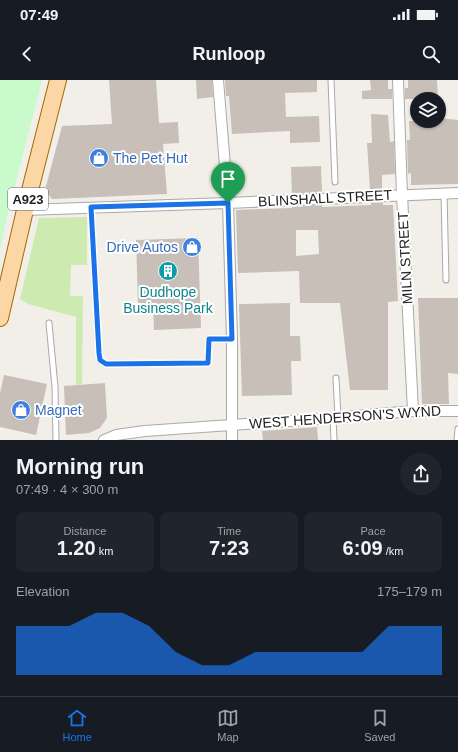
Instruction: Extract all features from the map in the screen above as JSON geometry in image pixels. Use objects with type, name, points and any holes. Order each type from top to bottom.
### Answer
[{"type":"main road","name":"A923","points":[[0,318],[25,210],[58,80]]},
{"type":"street","points":[[218,80],[228,203],[232,339],[232,440]]},
{"type":"street","name":"MILN STREET","points":[[398,80],[402,195],[413,411]]},
{"type":"street","name":"BLINSHALL STREET","points":[[25,210],[458,193]]},
{"type":"street","name":"WEST HENDERSON'S WYND","points":[[104,440],[116,435],[145,431],[413,411],[458,411]]},
{"type":"lane","points":[[331,80],[335,182]]},
{"type":"lane","points":[[444,193],[446,280]]},
{"type":"lane","points":[[91,207],[100,360],[106,364],[208,363],[209,339],[232,339]]},
{"type":"lane","points":[[49,323],[55,387],[56,440]]},
{"type":"lane","points":[[334,440],[336,378]]},
{"type":"lane","points":[[457,440],[458,429]]},
{"type":"green space","points":[[0,80],[42,80],[0,249]]},
{"type":"green space","points":[[87,217],[87,265],[71,265],[70,296],[83,296],[82,384],[76,385],[76,317],[28,304],[20,299],[39,218]]},
{"type":"building","name":"The Pet Hut","points":[[109,80],[156,80],[159,123],[178,122],[179,143],[163,144],[167,194],[52,199],[45,190],[62,126],[112,124]]},
{"type":"building","points":[[196,80],[212,80],[213,97],[197,99]]},
{"type":"building","points":[[225,80],[317,80],[317,92],[285,93],[286,117],[319,116],[320,142],[290,143],[290,131],[232,134],[229,96],[226,96]]},
{"type":"building","points":[[370,80],[388,80],[388,89],[392,89],[392,99],[362,99],[362,91],[371,90]]},
{"type":"building","points":[[408,80],[437,80],[438,92],[410,92],[410,99],[405,99],[405,88],[408,88]]},
{"type":"building","points":[[371,114],[388,115],[390,142],[394,141],[395,174],[382,175],[382,190],[370,190],[367,143],[372,143]]},
{"type":"building","points":[[446,119],[458,120],[458,184],[411,185],[411,173],[408,174],[407,140],[410,140],[409,121],[410,128],[446,128]]},
{"type":"building","points":[[321,166],[322,192],[292,194],[291,167]]},
{"type":"building","points":[[371,203],[383,203],[383,205],[393,205],[398,301],[388,302],[388,390],[350,390],[340,303],[300,303],[299,271],[238,273],[236,210],[292,208],[322,205],[322,207],[371,205]],"holes":[[[296,230],[318,230],[319,254],[296,256]]]},
{"type":"building","name":"Dudhope Business Park","points":[[198,238],[201,328],[154,330],[153,303],[138,303],[136,240]]},
{"type":"building","points":[[418,298],[458,298],[458,374],[448,373],[449,404],[422,404]]},
{"type":"building","points":[[290,303],[290,336],[300,336],[301,361],[291,361],[292,395],[242,396],[239,304]]},
{"type":"building","name":"Magnet","points":[[4,375],[47,384],[36,435],[0,427],[0,393]]},
{"type":"building","points":[[105,383],[107,418],[100,428],[89,433],[66,435],[64,386]]},
{"type":"building","points":[[317,427],[318,440],[263,440],[262,431]]},
{"type":"place","name":"The Pet Hut","points":[[99,158]]},
{"type":"place","name":"Drive Autos","points":[[192,247]]},
{"type":"place","name":"Dudhope Business Park","points":[[168,271]]},
{"type":"place","name":"Magnet","points":[[21,410]]},
{"type":"route","points":[[228,203],[232,339],[209,339],[208,363],[106,364],[100,360],[91,207],[228,203]]}]
